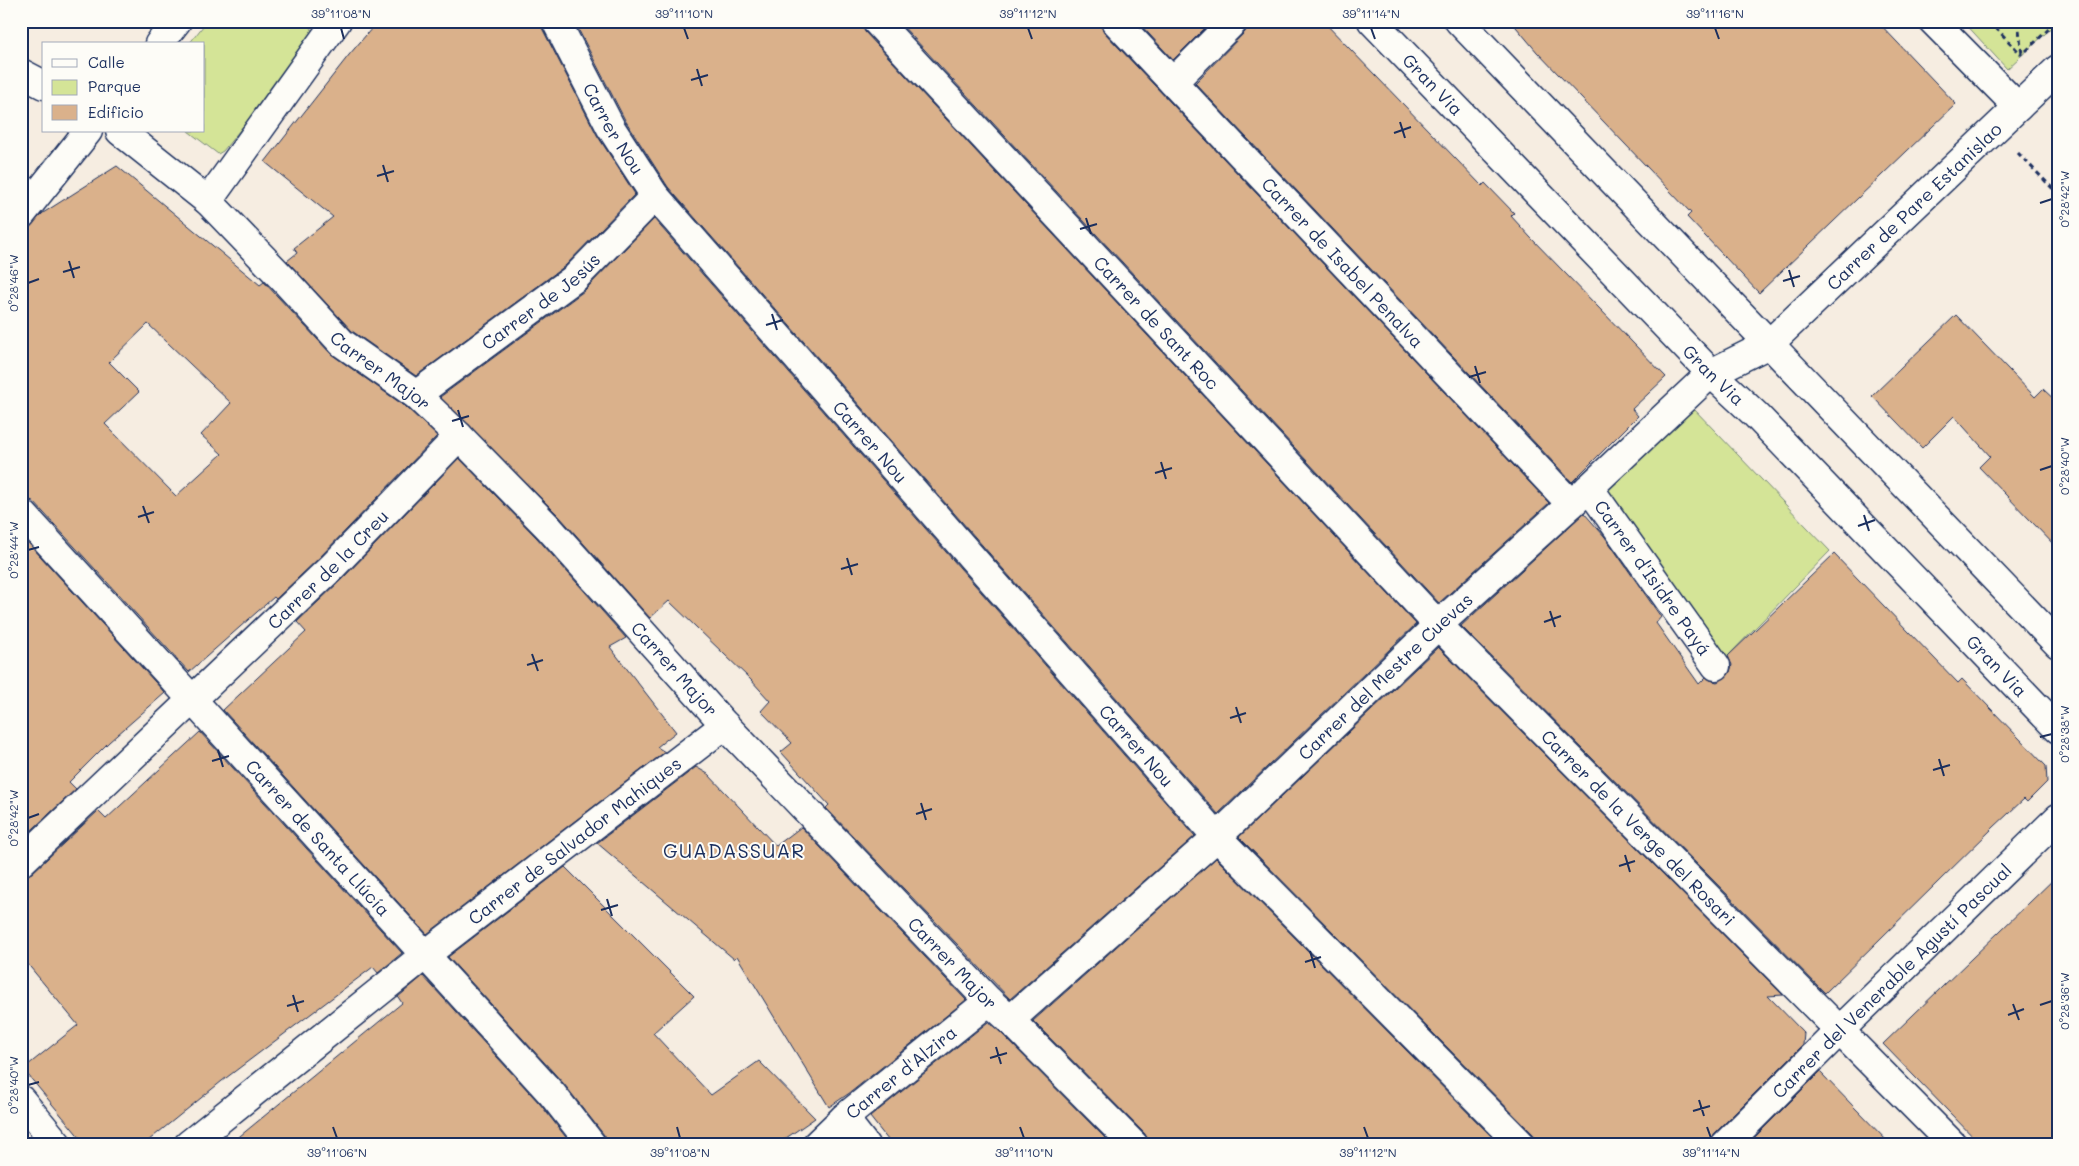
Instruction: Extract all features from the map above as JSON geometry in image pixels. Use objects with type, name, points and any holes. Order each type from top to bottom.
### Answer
[{"type":"street","points":[[161,42],[177,21]]},
{"type":"street","name":"Carrer Nou","points":[[556,21],[611,128],[655,196],[1217,837],[1522,1145]]},
{"type":"street","name":"Carrer de Sant Roc","points":[[876,21],[1438,625]]},
{"type":"street","name":"Carrer de Isabel Penalva","points":[[1115,21],[1580,496]]},
{"type":"street","points":[[1173,82],[1234,21]]},
{"type":"street","name":"Gran Via","points":[[1372,21],[1711,372],[1756,415],[2058,729]]},
{"type":"street","points":[[1460,21],[2058,644]]},
{"type":"street","points":[[1933,21],[2018,107]]},
{"type":"street","points":[[208,201],[334,22]]},
{"type":"street","name":"Carrer de Pare Estanislao","points":[[1769,344],[2058,69]]},
{"type":"street","points":[[21,73],[42,84]]},
{"type":"street","points":[[21,215],[87,132]]},
{"type":"street","name":"Carrer Major","points":[[121,132],[208,201],[342,343],[416,395],[459,436],[548,526],[725,725],[989,1001],[1134,1145]]},
{"type":"street","name":"Carrer de Jesús","points":[[416,395],[575,278],[655,196]]},
{"type":"street","name":"Carrer del Mestre Cuevas","points":[[1010,1020],[1217,837],[1438,625],[1580,496],[1711,372],[1769,344]]},
{"type":"street","name":"Carrer de la Creu","points":[[21,862],[331,568],[459,436]]},
{"type":"street","name":"Carrer d'Isidre Payá","points":[[1580,496],[1716,666]]},
{"type":"street","name":"Carrer de Santa Llúcía","points":[[21,512],[552,1094],[592,1145]]},
{"type":"street","name":"Carrer de la Verge del Rosari","points":[[1438,625],[1953,1145]]},
{"type":"street","name":"Carrer de Salvador Mahiques","points":[[188,1145],[425,955],[725,725]]},
{"type":"street","name":"Carrer del Venerable Agustí Pascual","points":[[1725,1145],[2058,818]]},
{"type":"street","name":"Carrer d'Alzira","points":[[816,1145],[844,1118],[989,1001]]},
{"type":"street","points":[[21,1100],[58,1145]]},
{"type":"street","points":[[844,1118],[864,1145]]},
{"type":"path","points":[[1989,21],[2022,55]]},
{"type":"path","points":[[2018,21],[2022,55]]},
{"type":"path","points":[[2022,55],[2056,21]]},
{"type":"path","points":[[1995,129],[2058,194]]},
{"type":"green space","points":[[207,21],[302,21],[315,32],[314,38],[223,151],[218,154],[189,132],[205,132],[205,42],[191,42]]},
{"type":"green space","points":[[1963,21],[2058,21],[2058,22],[2007,69]]},
{"type":"green space","points":[[1693,408],[1830,551],[1725,659],[1602,490]]},
{"type":"building","points":[[378,21],[541,21],[542,28],[597,135],[635,194],[565,266],[416,376],[352,331],[287,261],[297,253],[294,248],[333,217],[265,162]]},
{"type":"building","points":[[574,21],[861,21],[865,32],[1416,624],[1218,814],[668,187],[625,120]]},
{"type":"building","points":[[898,21],[1100,21],[1104,32],[1549,503],[1439,603]]},
{"type":"building","points":[[1137,21],[1212,21],[1173,60]]},
{"type":"building","points":[[1249,21],[1323,21],[1482,186],[1485,183],[1514,213],[1511,216],[1530,237],[1666,377],[1632,409],[1638,416],[1572,482],[1195,83],[1245,32]]},
{"type":"building","points":[[1511,21],[1877,21],[1956,104],[1759,293],[1687,217],[1691,213],[1537,52]]},
{"type":"building","points":[[117,166],[260,285],[264,282],[331,354],[406,407],[437,436],[320,557],[276,599],[274,597],[189,672],[33,501],[21,497],[21,230],[27,229],[43,213]],"holes":[[[148,324],[231,403],[201,435],[222,454],[176,496],[105,424],[139,392],[109,362]]]},
{"type":"building","points":[[654,219],[1195,836],[1010,999],[826,808],[829,805],[781,752],[792,743],[761,711],[770,701],[751,680],[669,601],[650,618],[559,516],[440,397],[584,291]]},
{"type":"building","points":[[1956,315],[2035,397],[2043,389],[2058,403],[2058,549],[1979,467],[1990,456],[1954,416],[1922,448],[1872,396]]},
{"type":"building","points":[[459,458],[537,538],[626,638],[610,647],[676,732],[657,747],[665,752],[427,934],[223,710],[306,632],[297,622],[342,579]]},
{"type":"building","points":[[1584,513],[1605,537],[1661,617],[1656,623],[1699,684],[1706,677],[1717,682],[1725,678],[1730,672],[1732,665],[1728,656],[1834,554],[1958,683],[1962,679],[2046,766],[2047,782],[2027,802],[2024,799],[1994,827],[1825,993],[1461,626]]},
{"type":"building","points":[[21,535],[165,693],[109,742],[69,782],[76,789],[21,840]]},
{"type":"building","points":[[1438,647],[1783,995],[1768,996],[1804,1033],[1803,1045],[1714,1134],[1710,1145],[1537,1145],[1533,1134],[1239,837]]},
{"type":"building","points":[[200,732],[402,953],[378,973],[373,967],[222,1081],[143,1145],[86,1145],[23,1069],[78,1025],[21,956],[21,877],[32,873],[98,811],[106,819]]},
{"type":"building","points":[[696,767],[708,774],[776,846],[801,827],[966,1000],[851,1092],[829,1107],[737,956],[734,959],[597,843]]},
{"type":"building","points":[[1216,858],[1500,1145],[1149,1145],[1145,1134],[1033,1021]]},
{"type":"building","points":[[565,867],[694,996],[653,1033],[711,1095],[759,1061],[815,1118],[776,1145],[607,1145],[604,1135],[564,1084],[448,957]]},
{"type":"building","points":[[2058,875],[2058,1145],[1981,1145],[1883,1044]]},
{"type":"building","points":[[423,976],[540,1104],[572,1145],[229,1145],[402,1003],[398,997]]},
{"type":"building","points":[[988,1022],[1112,1145],[892,1145],[870,1117]]},
{"type":"building","points":[[1820,1072],[1891,1145],[1747,1145]]},
{"type":"district","name":"GUADASSUAR","points":[[734,850]]}]
